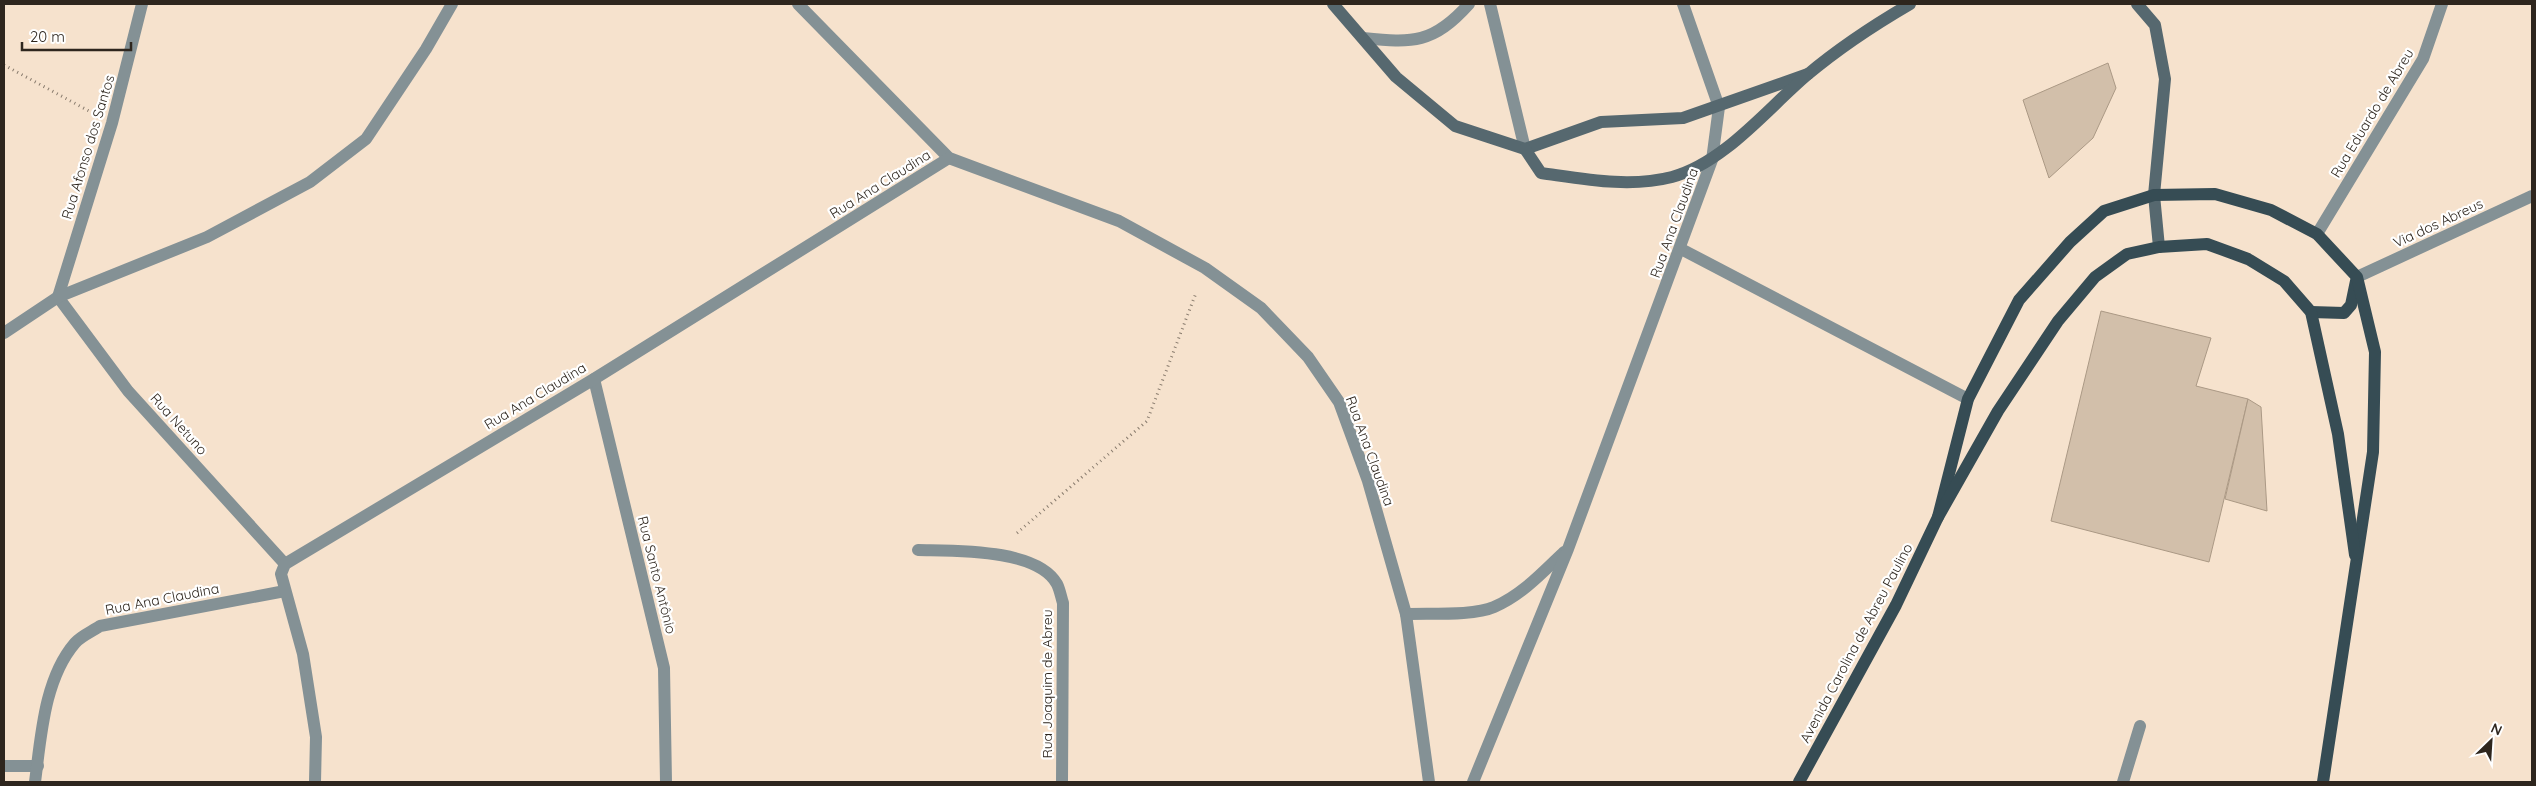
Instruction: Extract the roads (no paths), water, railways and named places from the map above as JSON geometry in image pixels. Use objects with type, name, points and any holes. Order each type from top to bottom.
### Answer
[{"type":"main road","name":"Avenida Carolina de Abreu Paulino","points":[[1938,516],[1968,399],[2019,300],[2070,242],[2104,211],[2154,195],[2215,194],[2271,210],[2317,234],[2357,277],[2375,352],[2373,452],[2357,569],[2323,782]]},
{"type":"main road","name":"Avenida Carolina de Abreu Paulino","points":[[1799,782],[1896,605],[1938,516],[1998,411],[2058,321],[2094,278],[2127,254],[2159,247],[2207,244],[2248,259],[2284,281],[2311,312],[2338,434],[2357,569]]},
{"type":"main road","points":[[2311,312],[2344,313],[2351,305],[2357,277]]},
{"type":"street","name":"Rua Afonso dos Santos","points":[[58,297],[112,123],[142,4]]},
{"type":"street","points":[[4,333],[58,297],[207,237],[310,182],[366,139],[426,50],[452,4]]},
{"type":"street","points":[[798,4],[949,158]]},
{"type":"street","points":[[1333,4],[1396,77],[1455,126],[1524,149],[1601,122],[1683,118],[1719,107],[1808,74]]},
{"type":"street","points":[[1363,38],[1404,42],[1436,34],[1469,4]]},
{"type":"street","points":[[1490,4],[1524,149],[1540,173],[1602,181],[1644,182],[1673,176],[1712,160],[1808,74],[1872,26],[1910,4]]},
{"type":"street","points":[[1683,4],[1719,107]]},
{"type":"street","points":[[2137,4],[2155,25],[2165,79],[2154,195],[2159,247]]},
{"type":"street","name":"Rua Eduardo de Abreu","points":[[2317,234],[2423,59],[2442,4]]},
{"type":"street","name":"Rua Ana Claudina","points":[[1473,782],[1568,549],[1681,249],[1712,160],[1719,107]]},
{"type":"street","name":"Rua Ana Claudina","points":[[285,564],[594,379],[949,158],[1119,221],[1205,268],[1260,308],[1308,357],[1338,402],[1368,481],[1406,614],[1428,782]]},
{"type":"street","name":"Via dos Abreus","points":[[2357,277],[2532,196]]},
{"type":"street","points":[[1681,249],[1968,399]]},
{"type":"street","name":"Rua Netuno","points":[[58,297],[128,391],[285,564]]},
{"type":"street","name":"Rua Santo Antônio","points":[[594,379],[664,668],[666,782]]},
{"type":"street","name":"Rua Ana Claudina","points":[[1406,614],[1462,612],[1493,608],[1522,591],[1568,549]]},
{"type":"street","name":"Rua Joaquim de Abreu","points":[[918,550],[993,553],[1019,559],[1040,568],[1056,583],[1063,603],[1062,782]]},
{"type":"street","points":[[285,564],[281,574],[303,654],[314,727],[315,782]]},
{"type":"street","name":"Rua Ana Claudina","points":[[35,782],[49,697],[60,665],[76,642],[100,626],[285,591]]},
{"type":"street","points":[[2123,782],[2140,726]]},
{"type":"street","points":[[4,766],[38,766]]}]
